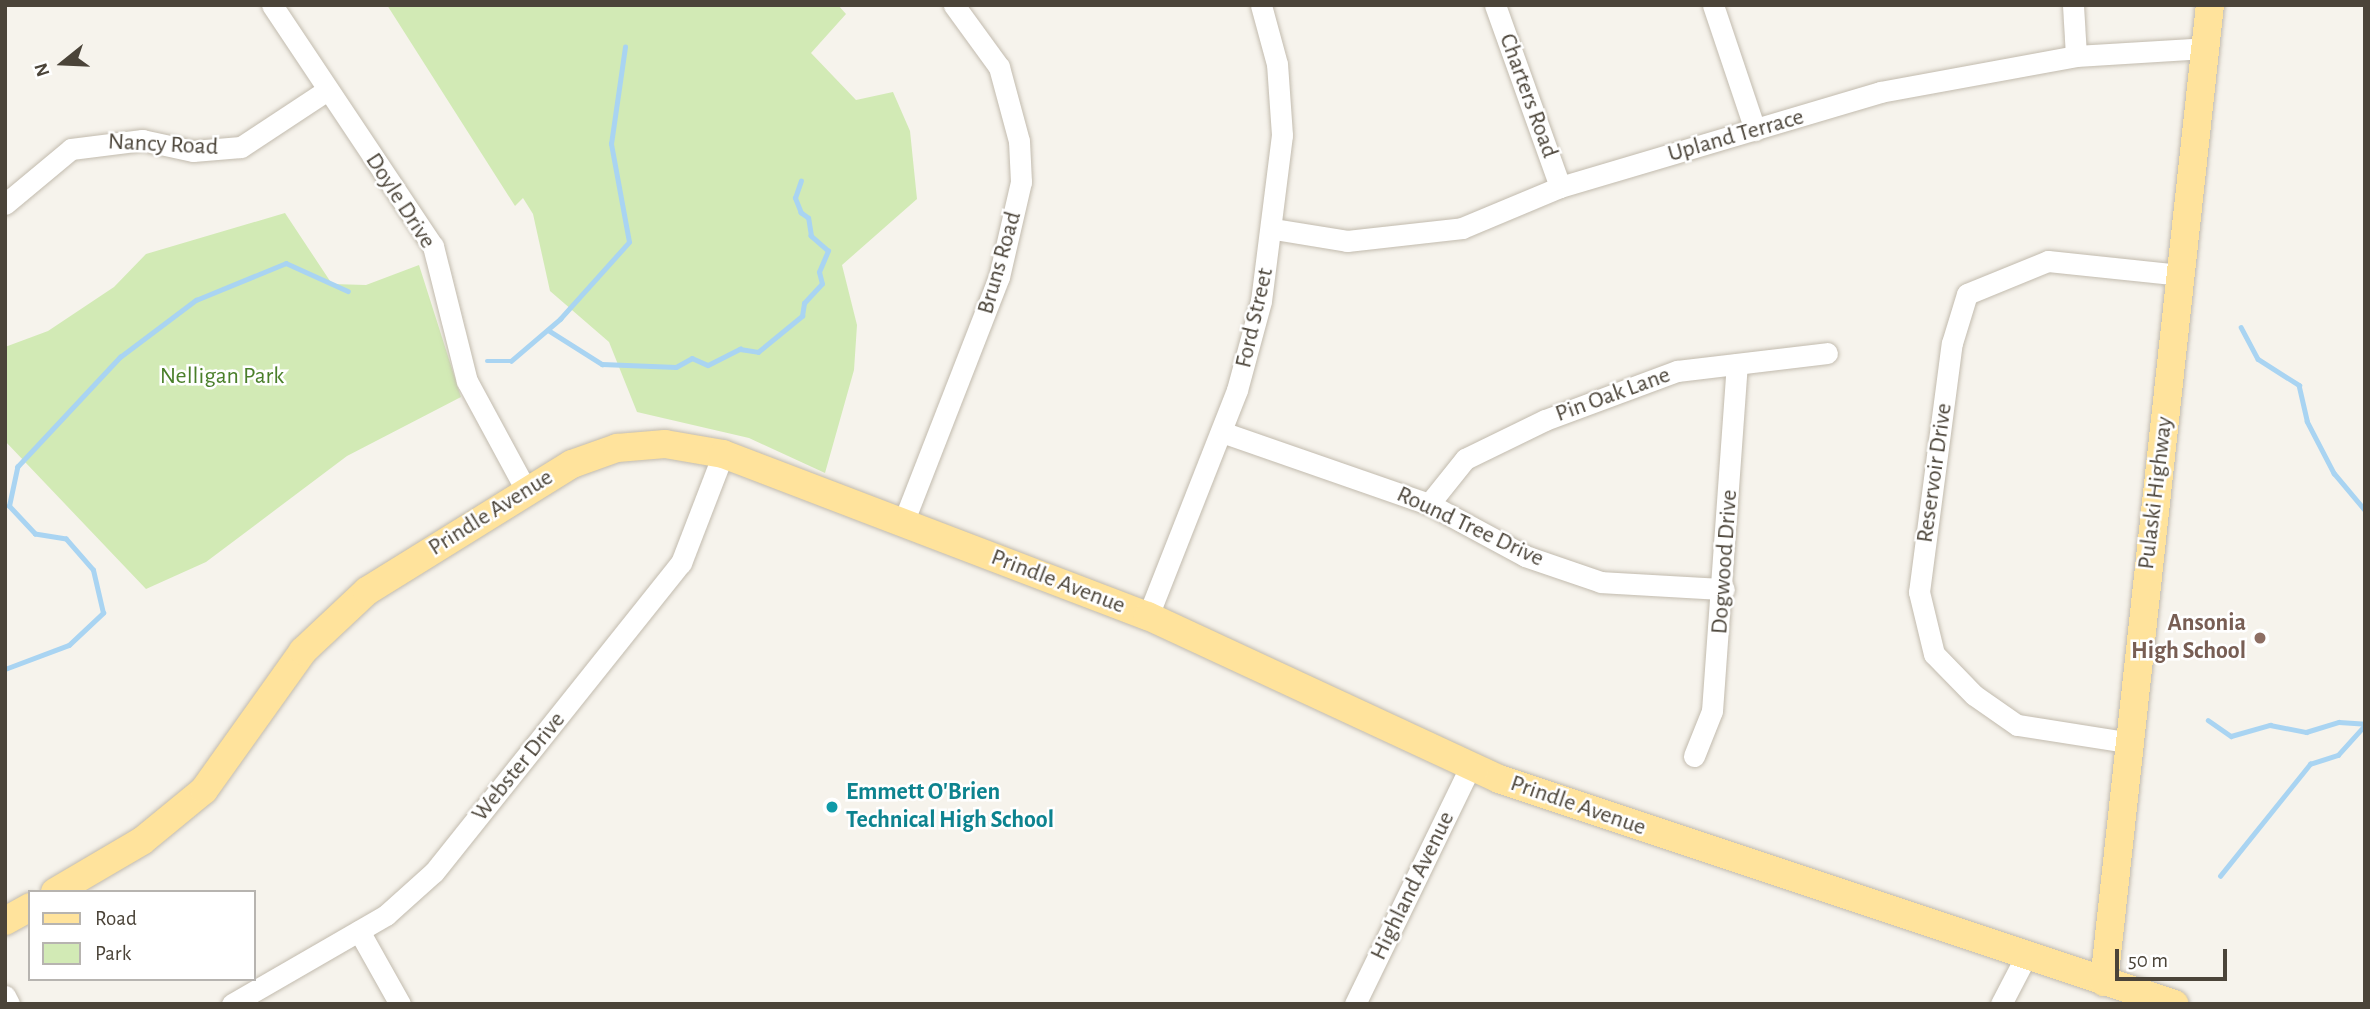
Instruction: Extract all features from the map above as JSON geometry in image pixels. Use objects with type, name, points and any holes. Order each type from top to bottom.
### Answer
[{"type":"main road","name":"Pulaski Highway","points":[[2104,982],[2126,742],[2182,275],[2210,5]]},
{"type":"main road","name":"Prindle Avenue","points":[[58,890],[142,841],[204,790],[303,651],[340,612],[526,490],[617,448],[665,444],[723,454],[1148,616],[1470,767],[2174,1004]]},
{"type":"main road","points":[[5,921],[28,908]]},
{"type":"street","name":"Doyle Drive","points":[[272,5],[326,91],[433,246],[467,381],[526,490]]},
{"type":"street","name":"Bruns Road","points":[[903,523],[999,277],[1021,182],[1014,115],[999,67],[954,5]]},
{"type":"street","name":"Ford Street","points":[[1148,616],[1222,432],[1253,338],[1274,229],[1282,103],[1261,5]]},
{"type":"street","name":"Charters Road","points":[[1495,5],[1560,187]]},
{"type":"street","points":[[1713,5],[1755,130]]},
{"type":"street","points":[[2073,5],[2076,56]]},
{"type":"street","name":"Upland Terrace","points":[[1274,229],[1347,241],[1462,228],[1560,187],[1880,92],[2076,56],[2205,48]]},
{"type":"street","name":"Nancy Road","points":[[5,204],[71,149],[142,140],[193,151],[241,147],[326,91]]},
{"type":"street","name":"Reservoir Drive","points":[[2126,742],[2017,725],[1974,695],[1934,654],[1919,592],[1952,343],[1967,294],[2048,261],[2182,275]]},
{"type":"street","name":"Pin Oak Lane","points":[[1429,504],[1465,459],[1545,420],[1677,371],[1827,354]]},
{"type":"street","name":"Dogwood Drive","points":[[1694,756],[1712,711],[1724,589],[1737,364]]},
{"type":"street","name":"Round Tree Drive","points":[[1222,432],[1429,504],[1525,556],[1601,582],[1724,589]]},
{"type":"street","name":"Webster Drive","points":[[232,1004],[359,931],[433,872],[660,593],[694,538],[723,454]]},
{"type":"street","name":"Highland Avenue","points":[[1355,1004],[1470,767]]},
{"type":"street","points":[[359,931],[400,1004]]},
{"type":"street","points":[[2001,1004],[2026,956]]},
{"type":"street","points":[[5,996],[9,1004]]},
{"type":"green space","points":[[387,5],[838,5],[846,14],[811,53],[856,100],[893,92],[910,131],[917,199],[842,265],[857,325],[854,370],[825,473],[749,438],[637,412],[609,342],[550,291],[533,214],[523,198],[515,206]]},
{"type":"green space","name":"Nelligan Park","points":[[285,213],[332,284],[366,285],[419,265],[461,397],[347,456],[206,562],[146,589],[5,441],[5,347],[48,331],[114,287],[146,254]]},
{"type":"waterway","points":[[487,361],[511,361],[560,319],[629,242],[611,144],[625,47]]},
{"type":"waterway","points":[[548,330],[602,364],[676,367],[692,358],[708,365],[740,349],[758,352],[802,316],[804,303],[822,284],[819,272],[828,251],[811,236],[808,218],[801,213],[795,198],[801,181]]},
{"type":"waterway","points":[[5,669],[69,645],[103,613],[93,570],[66,539],[35,534],[9,506],[17,467],[120,357],[196,300],[286,263],[348,291]]},
{"type":"waterway","points":[[2241,327],[2258,359],[2299,385],[2307,421],[2334,473],[2365,510]]},
{"type":"waterway","points":[[2208,720],[2231,736],[2270,725],[2306,732],[2339,722],[2365,724]]},
{"type":"waterway","points":[[2220,876],[2310,764],[2338,755],[2365,725]]},
{"type":"place","name":"Ansonia High School","points":[[2260,638]]},
{"type":"place","name":"Emmett O'Brien Technical High School","points":[[832,807]]}]
